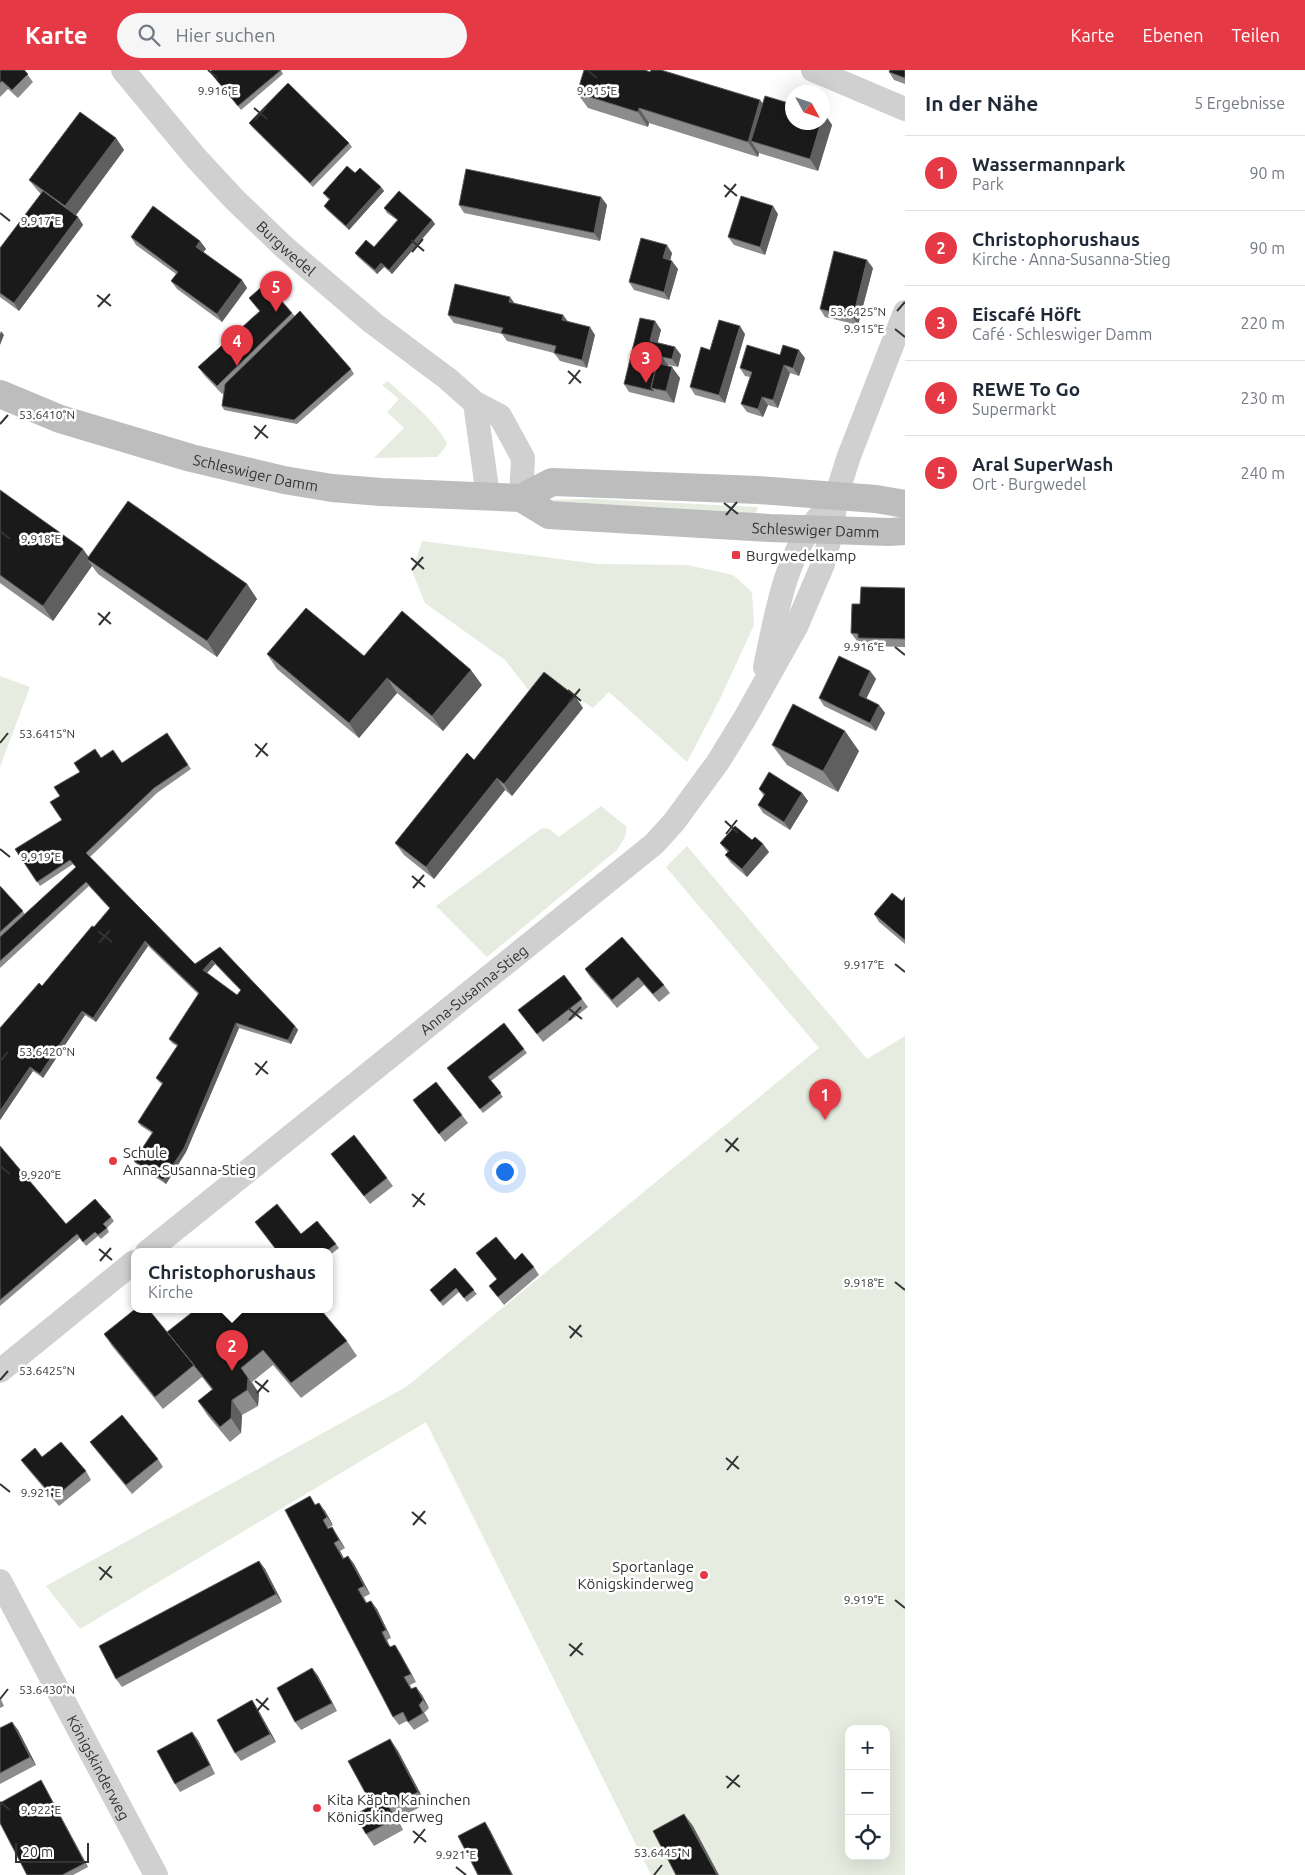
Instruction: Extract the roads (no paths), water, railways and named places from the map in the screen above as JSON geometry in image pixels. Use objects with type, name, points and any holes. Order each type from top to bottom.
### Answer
[{"type":"main road","name":"Schleswiger Damm","points":[[0,394],[60,419],[191,458],[284,480],[332,488],[521,498],[549,515],[820,530],[889,532],[905,530]]},
{"type":"main road","name":"Schleswiger Damm","points":[[521,498],[552,482],[758,490],[876,499],[905,504]]},
{"type":"street","name":"Burgwedel","points":[[123,70],[196,158],[234,199],[284,247],[373,323],[448,379],[475,403],[500,416],[523,458],[521,498]]},
{"type":"street","points":[[813,70],[905,109]]},
{"type":"street","points":[[836,497],[849,456],[905,312]]},
{"type":"street","points":[[475,403],[488,496]]},
{"type":"street","name":"Anna-Susanna-Stieg","points":[[152,1248],[654,844],[702,786],[731,742],[760,690],[775,622],[792,563],[820,530],[836,497]]},
{"type":"street","points":[[0,1371],[131,1264]]},
{"type":"street","name":"Königskinderweg","points":[[0,1581],[156,1875]]},
{"type":"place","name":"Aral SuperWash","points":[[276,312]]},
{"type":"place","name":"REWE To Go","points":[[237,366]]},
{"type":"place","name":"Eiscafé Höft","points":[[646,383]]},
{"type":"place","name":"Burgwedelkamp","points":[[736,555]]},
{"type":"place","name":"Wassermannpark","points":[[825,1120]]},
{"type":"place","name":"Schule Anna-Susanna-Stieg","points":[[113,1161]]},
{"type":"place","name":"Christophorushaus","points":[[232,1371]]},
{"type":"place","name":"Sportanlage Königskinderweg","points":[[704,1575]]},
{"type":"place","name":"Kita Käptn Kaninchen Königskinderweg","points":[[317,1808]]}]
